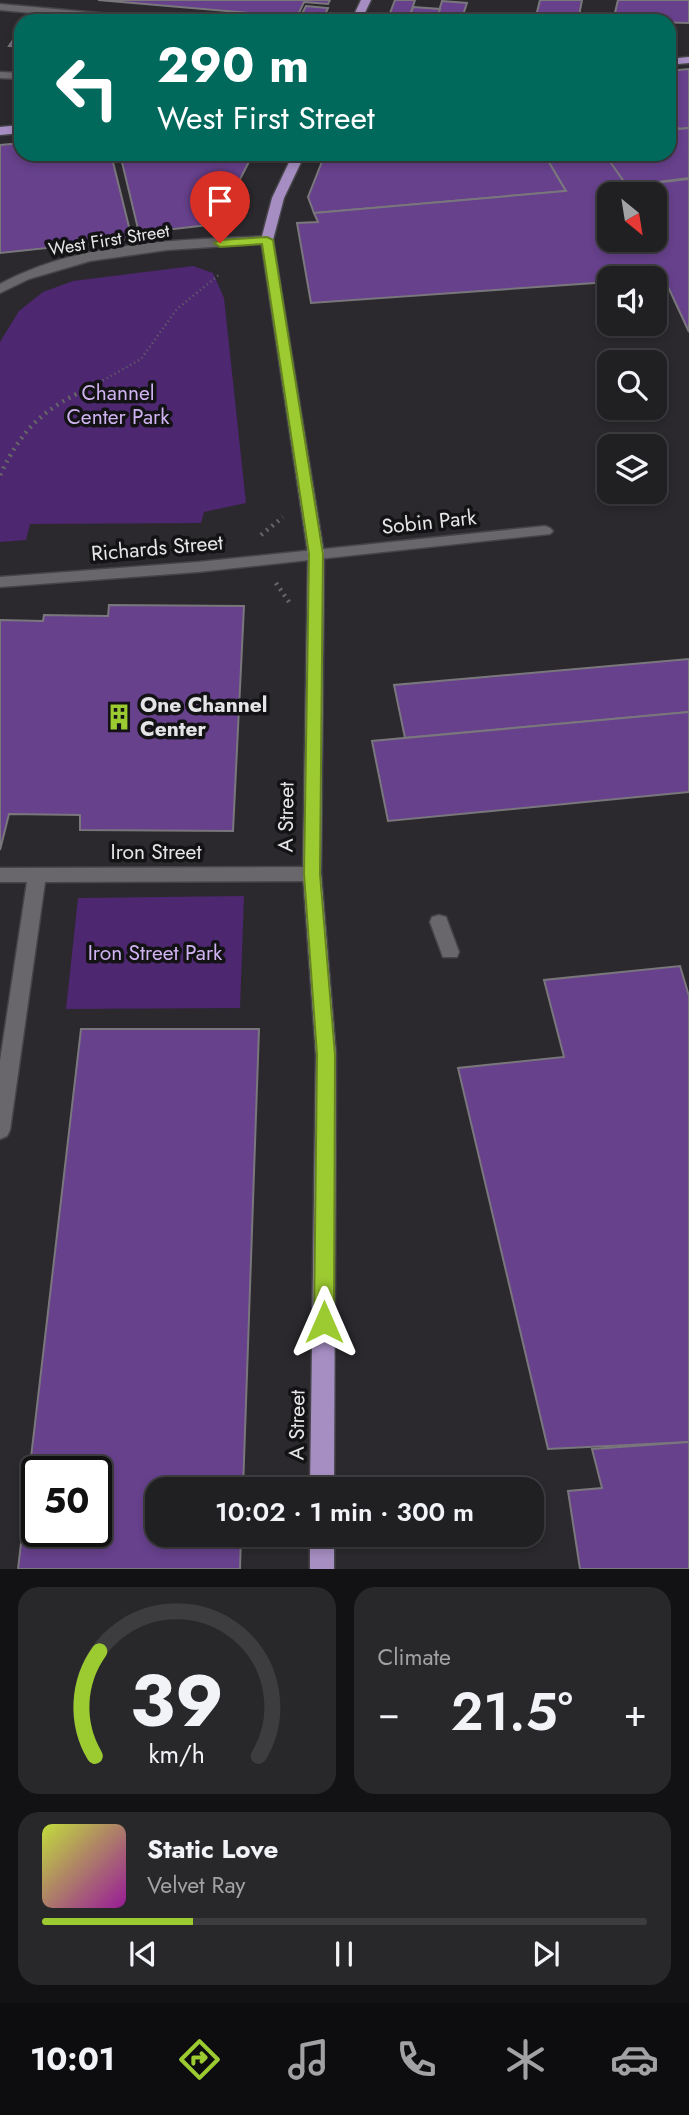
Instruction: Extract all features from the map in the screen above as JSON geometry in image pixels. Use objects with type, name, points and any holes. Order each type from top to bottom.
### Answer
[{"type":"main road","name":"A Street","points":[[296,161],[274,210],[267,240],[316,554],[312,874],[326,1055],[322,1477]]},
{"type":"main road","points":[[322,1547],[322,1569]]},
{"type":"street","points":[[0,7],[77,14]]},
{"type":"street","name":"West First Street","points":[[0,274],[14,269],[29,272],[65,262],[125,253],[267,240]]},
{"type":"street","points":[[0,289],[29,272]]},
{"type":"street","name":"Sobin Park","points":[[316,554],[545,531]]},
{"type":"street","name":"Richards Street","points":[[0,582],[316,554]]},
{"type":"street","name":"Iron Street","points":[[0,875],[312,874]]},
{"type":"street","points":[[0,1130],[37,875]]},
{"type":"street","points":[[439,922],[450,952]]},
{"type":"path","points":[[0,475],[27,427],[58,404],[124,371],[143,357],[160,339],[171,316],[184,300],[199,292],[220,274]]},
{"type":"path","points":[[262,560],[285,597],[315,634]]},
{"type":"green space","name":"Channel Center Park","points":[[193,266],[213,273],[224,298],[246,503],[204,512],[201,523],[30,524],[26,540],[0,542],[0,342],[19,311],[43,292],[73,281]]},
{"type":"green space","name":"Iron Street Park","points":[[244,896],[240,1008],[66,1009],[78,898]]},
{"type":"building","points":[[98,0],[330,0],[328,4],[304,2],[298,14],[262,14]]},
{"type":"building","points":[[395,0],[415,0],[410,14],[390,14]]},
{"type":"building","points":[[540,0],[582,0],[579,14],[536,14]]},
{"type":"building","points":[[618,0],[689,0],[689,23],[676,23],[676,14],[615,14]]},
{"type":"building","points":[[442,1],[467,3],[463,14],[438,14]]},
{"type":"building","points":[[306,6],[328,8],[325,14],[302,14]]},
{"type":"building","points":[[413,7],[440,9],[438,14],[410,14]]},
{"type":"building","points":[[689,69],[689,128],[679,129],[676,125],[676,70]]},
{"type":"building","points":[[689,128],[689,178],[624,182],[609,161],[676,161],[676,129]]},
{"type":"building","points":[[14,144],[14,161],[113,161],[132,239],[0,253],[0,145]]},
{"type":"building","points":[[122,161],[249,161],[217,224],[139,233]]},
{"type":"building","points":[[322,161],[558,161],[549,162],[566,191],[314,213],[308,197]]},
{"type":"building","points":[[610,161],[624,182],[597,182],[597,252],[667,252],[667,182],[662,182],[689,179],[689,332],[667,284],[667,266],[597,266],[597,283],[311,303],[297,223],[318,222],[314,213],[566,191],[549,162]]},
{"type":"building","name":"One Channel Center","points":[[109,605],[244,606],[233,831],[80,830],[80,815],[9,814],[0,850],[0,620],[43,621],[44,615],[108,616]]},
{"type":"building","points":[[689,659],[689,712],[405,738],[394,685]]},
{"type":"building","points":[[689,712],[689,792],[388,821],[372,741]]},
{"type":"building","points":[[680,966],[689,996],[689,1442],[548,1449],[458,1068],[564,1057],[544,980]]},
{"type":"building","points":[[81,1029],[259,1029],[243,1477],[145,1477],[145,1547],[241,1547],[240,1569],[18,1569],[21,1543],[21,1547],[112,1547],[112,1456],[31,1456]]},
{"type":"building","points":[[689,1442],[689,1569],[580,1569],[568,1491],[602,1488],[592,1449]]},
{"type":"place","name":"One Channel Center","points":[[119,717]]},
{"type":"route","points":[[220,243],[267,240],[316,554],[312,874],[326,1055],[324,1322]]}]
